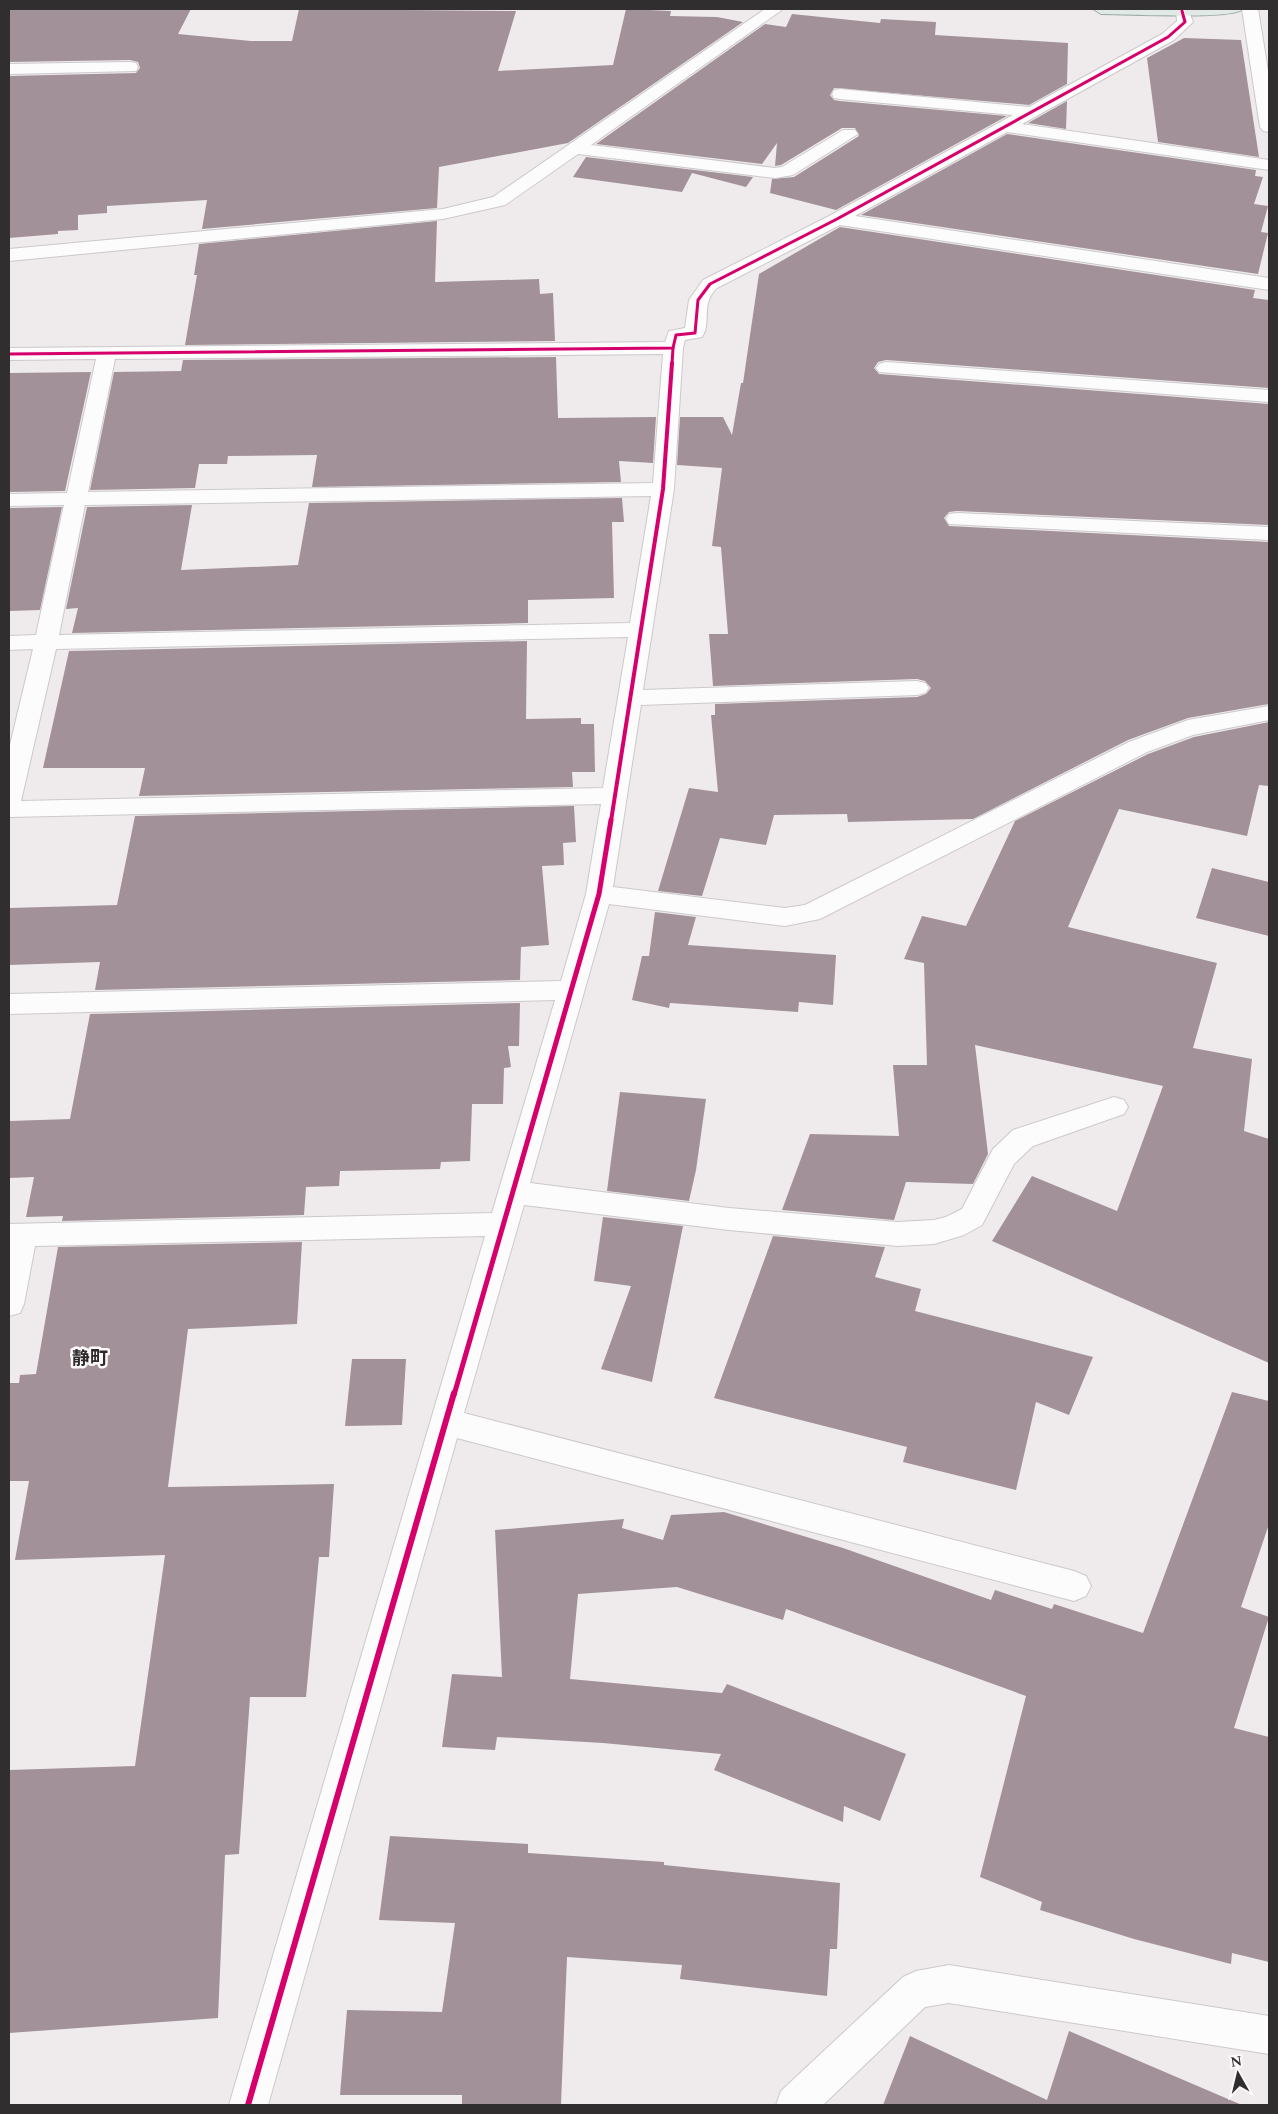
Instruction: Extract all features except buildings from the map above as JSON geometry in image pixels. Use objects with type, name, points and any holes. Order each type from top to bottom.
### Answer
[{"type":"main road","points":[[1101,9],[1182,11],[1235,9]]},
{"type":"street","points":[[9,255],[443,214],[498,201],[775,9]]},
{"type":"street","points":[[1250,9],[1269,121]]},
{"type":"street","points":[[248,2105],[599,894],[664,489],[673,348],[676,335],[695,333],[697,298],[701,291],[710,284],[837,219],[1168,36],[1185,22],[1182,11]]},
{"type":"street","points":[[9,69],[130,67]]},
{"type":"street","points":[[840,94],[1033,112]]},
{"type":"street","points":[[1006,127],[1269,165]]},
{"type":"street","points":[[573,148],[775,173],[787,172],[849,134]]},
{"type":"street","points":[[837,219],[1269,284]]},
{"type":"street","points":[[9,354],[673,348]]},
{"type":"street","points":[[9,800],[46,642],[107,352]]},
{"type":"street","points":[[886,368],[1269,396]]},
{"type":"street","points":[[9,500],[664,489]]},
{"type":"street","points":[[957,519],[1269,534]]},
{"type":"street","points":[[9,643],[640,630]]},
{"type":"street","points":[[629,698],[918,688]]},
{"type":"street","points":[[599,894],[784,917],[811,914],[1138,747],[1188,728],[1269,713]]},
{"type":"street","points":[[9,809],[614,796]]},
{"type":"street","points":[[9,1004],[571,990]]},
{"type":"street","points":[[512,1192],[729,1219],[898,1234],[934,1232],[954,1227],[972,1217],[1003,1157],[1023,1138],[1114,1107]]},
{"type":"street","points":[[9,1304],[16,1235],[502,1224]]},
{"type":"street","points":[[446,1422],[1074,1586]]},
{"type":"street","points":[[795,2105],[916,1990],[934,1986],[949,1984],[1269,2035]]},
{"type":"cycle path","points":[[9,354],[673,348],[676,335],[695,333],[698,300],[710,284],[837,219],[1168,37],[1185,22],[1182,11]]},
{"type":"cycle path","points":[[248,2105],[599,894],[663,489],[673,348]]},
{"type":"district","name":"静町","points":[[90,1358]]}]
